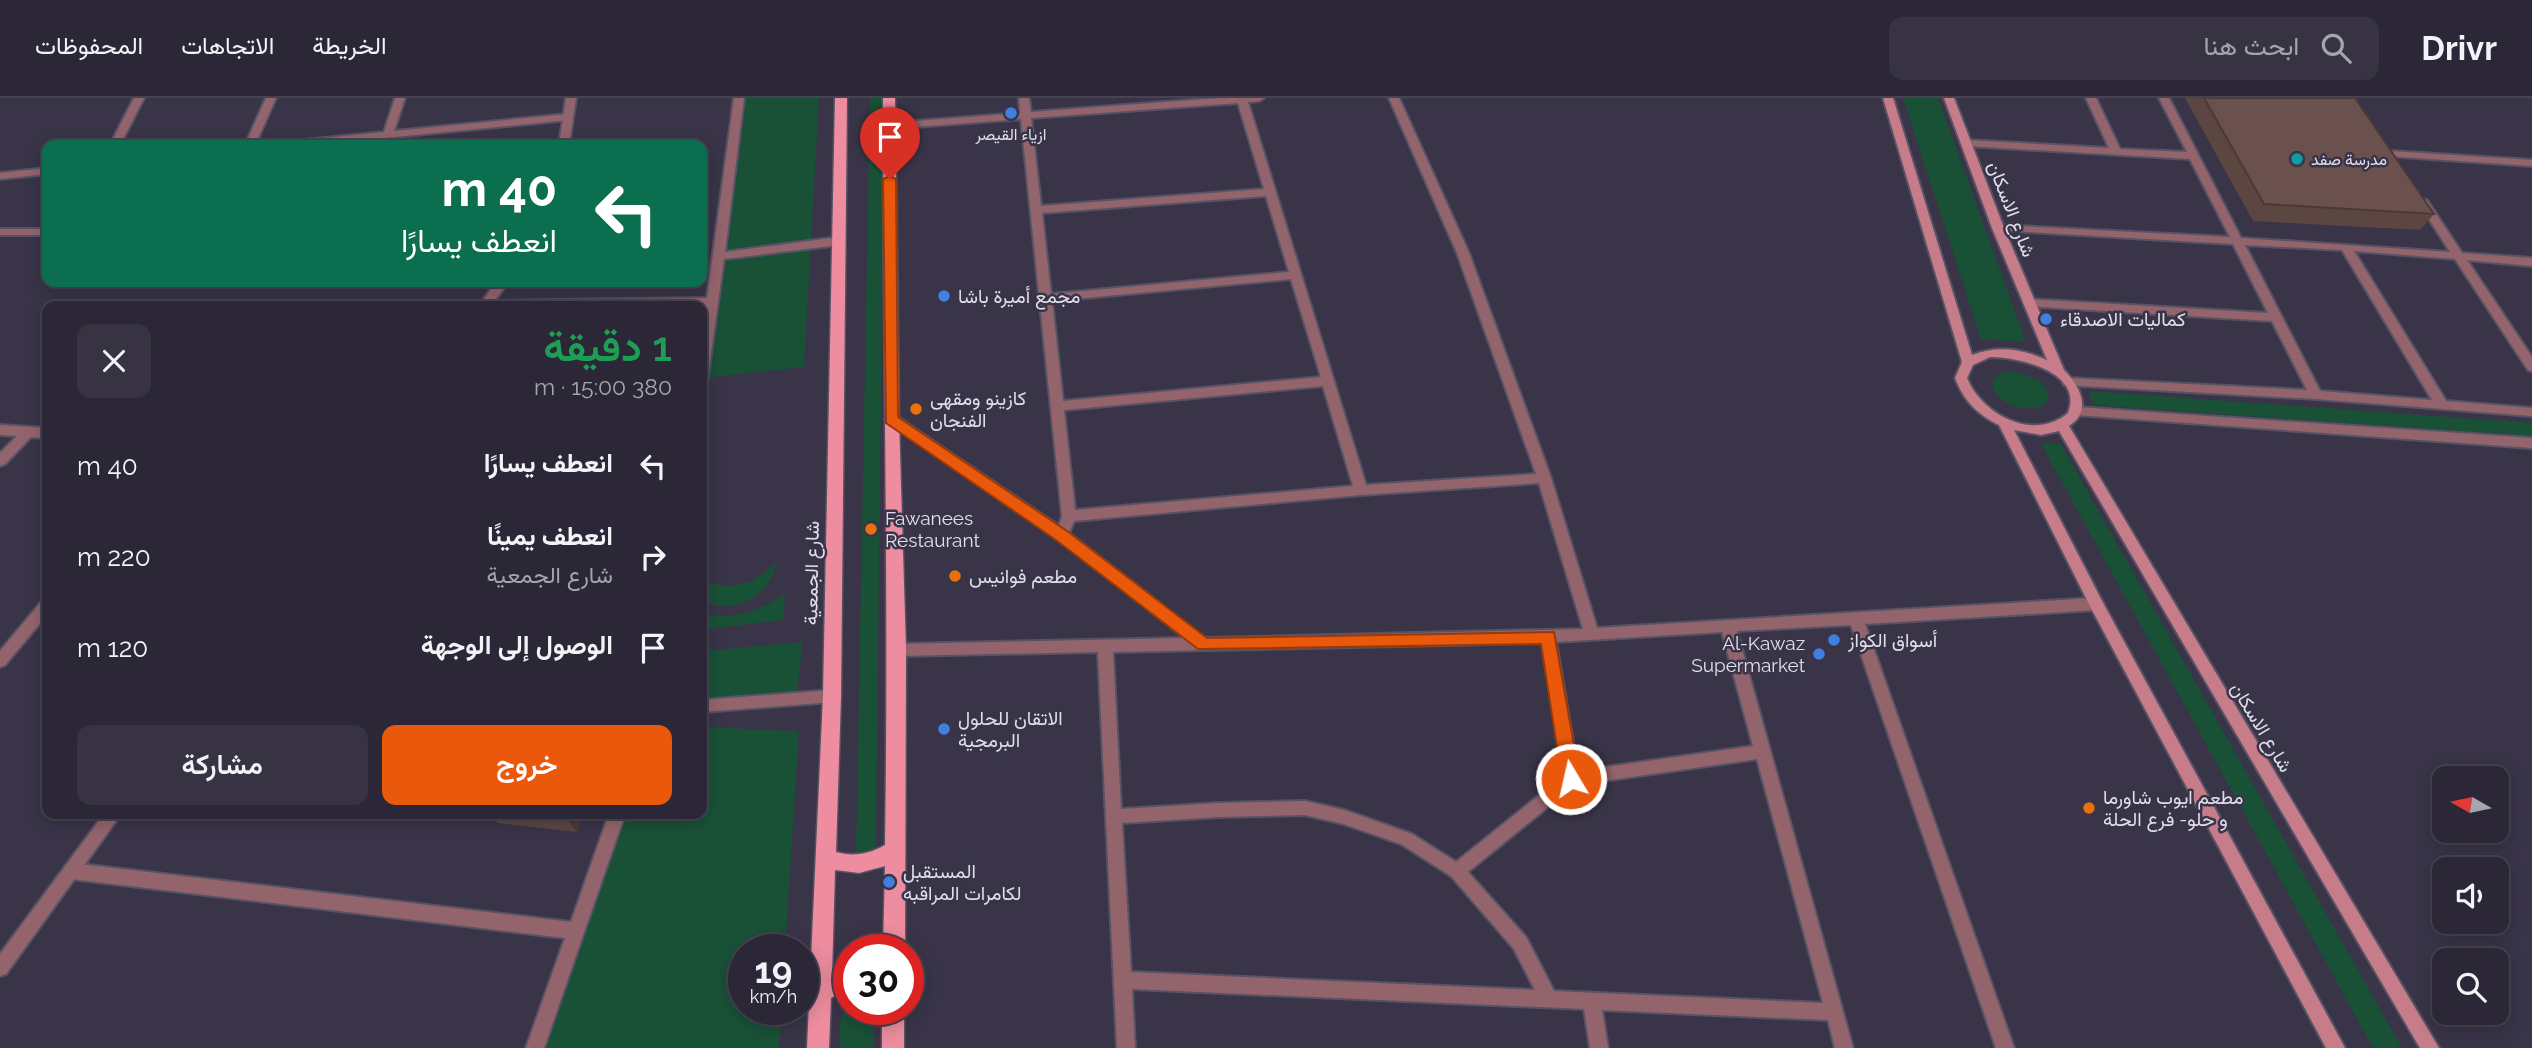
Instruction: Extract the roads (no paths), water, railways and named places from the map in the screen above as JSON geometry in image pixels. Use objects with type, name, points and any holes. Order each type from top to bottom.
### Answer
[{"type":"main road","name":"شارع الجمعية","points":[[818,1048],[832,696],[841,98]]},
{"type":"main road","points":[[889,98],[891,419],[897,650],[894,934]]},
{"type":"main road","points":[[1888,98],[1968,362],[1961,379],[1969,398],[1978,408],[2004,423],[2035,429],[2062,425],[2076,411],[2077,402],[2063,377],[2046,364],[2017,354],[1989,353],[1968,362]]},
{"type":"main road","name":"شارع الاسكان","points":[[1949,98],[1998,228],[2063,377]]},
{"type":"main road","points":[[2004,423],[2095,604],[2336,1048]]},
{"type":"main road","name":"شارع الاسكان","points":[[2062,425],[2430,1048]]},
{"type":"main road","points":[[824,856],[845,864],[857,865],[882,858],[893,851]]},
{"type":"main road","points":[[822,991],[833,985]]},
{"type":"main road","points":[[893,1025],[893,1048]]},
{"type":"street","points":[[118,140],[139,98]]},
{"type":"street","points":[[252,140],[271,98]]},
{"type":"street","points":[[388,135],[400,98]]},
{"type":"street","points":[[565,140],[570,98]]},
{"type":"street","points":[[707,348],[721,256],[739,98]]},
{"type":"street","points":[[1024,98],[1069,516],[1062,535]]},
{"type":"street","points":[[889,126],[1259,98]]},
{"type":"street","points":[[1394,98],[1463,253],[1544,478],[1592,634]]},
{"type":"street","points":[[2091,98],[2116,152]]},
{"type":"street","points":[[2164,98],[2316,395]]},
{"type":"street","points":[[1242,99],[1361,490]]},
{"type":"street","points":[[336,140],[568,117]]},
{"type":"street","points":[[1966,143],[2194,156]]},
{"type":"street","points":[[2383,143],[2398,166]]},
{"type":"street","points":[[2391,154],[2531,164]]},
{"type":"street","points":[[0,176],[42,172]]},
{"type":"street","points":[[2413,188],[2532,368]]},
{"type":"street","points":[[1037,210],[1269,192]]},
{"type":"street","points":[[1998,228],[2237,240],[2532,262]]},
{"type":"street","points":[[0,232],[42,232]]},
{"type":"street","points":[[721,256],[839,241]]},
{"type":"street","points":[[2346,247],[2442,405]]},
{"type":"street","points":[[1046,298],[1294,275]]},
{"type":"street","points":[[707,302],[713,302]]},
{"type":"street","points":[[2029,303],[2276,317]]},
{"type":"street","points":[[2063,377],[2532,411]]},
{"type":"street","points":[[1058,406],[1328,381]]},
{"type":"street","points":[[2076,411],[2532,443]]},
{"type":"street","points":[[891,419],[1062,535],[1204,645]]},
{"type":"street","points":[[0,430],[42,433]]},
{"type":"street","points":[[0,461],[28,432]]},
{"type":"street","points":[[1069,516],[1361,490],[1544,478]]},
{"type":"street","points":[[897,650],[1548,637],[2095,604]]},
{"type":"street","points":[[0,661],[42,611]]},
{"type":"street","points":[[1856,619],[2004,1048]]},
{"type":"street","points":[[1728,626],[1844,1048]]},
{"type":"street","points":[[1548,637],[1571,779]]},
{"type":"street","points":[[1105,647],[1126,1048]]},
{"type":"street","points":[[707,706],[832,696]]},
{"type":"street","points":[[1457,871],[1571,779],[1764,751]]},
{"type":"street","points":[[1114,817],[1305,808],[1344,817],[1406,839],[1457,871],[1520,943],[1549,999]]},
{"type":"street","points":[[0,968],[109,819]]},
{"type":"street","points":[[535,1048],[615,819]]},
{"type":"street","points":[[71,871],[577,931]]},
{"type":"street","points":[[1122,980],[1834,1012]]},
{"type":"street","points":[[1592,1002],[1599,1048]]},
{"type":"place","name":"ازياء القيصر","points":[[1011,113]]},
{"type":"place","name":"مدرسة صفد","points":[[2297,159]]},
{"type":"place","name":"مجمع أميرة باشا","points":[[944,296]]},
{"type":"place","name":"كماليات الاصدقاء","points":[[2046,319]]},
{"type":"place","name":"كازينو ومقهى الفنجان","points":[[916,409]]},
{"type":"place","name":"Fawanees Restaurant","points":[[871,529]]},
{"type":"place","name":"مطعم فوانيس","points":[[955,576]]},
{"type":"place","name":"أسواق الكواز","points":[[1834,640]]},
{"type":"place","name":"Al-Kawaz Supermarket","points":[[1819,654]]},
{"type":"place","name":"الاتقان للحلول البرمجية","points":[[944,729]]},
{"type":"place","name":"مطعم ايوب شاورما و حلو- فرع الحلة","points":[[2089,808]]},
{"type":"place","name":"المستقبل لكامرات المراقبه","points":[[889,882]]}]
